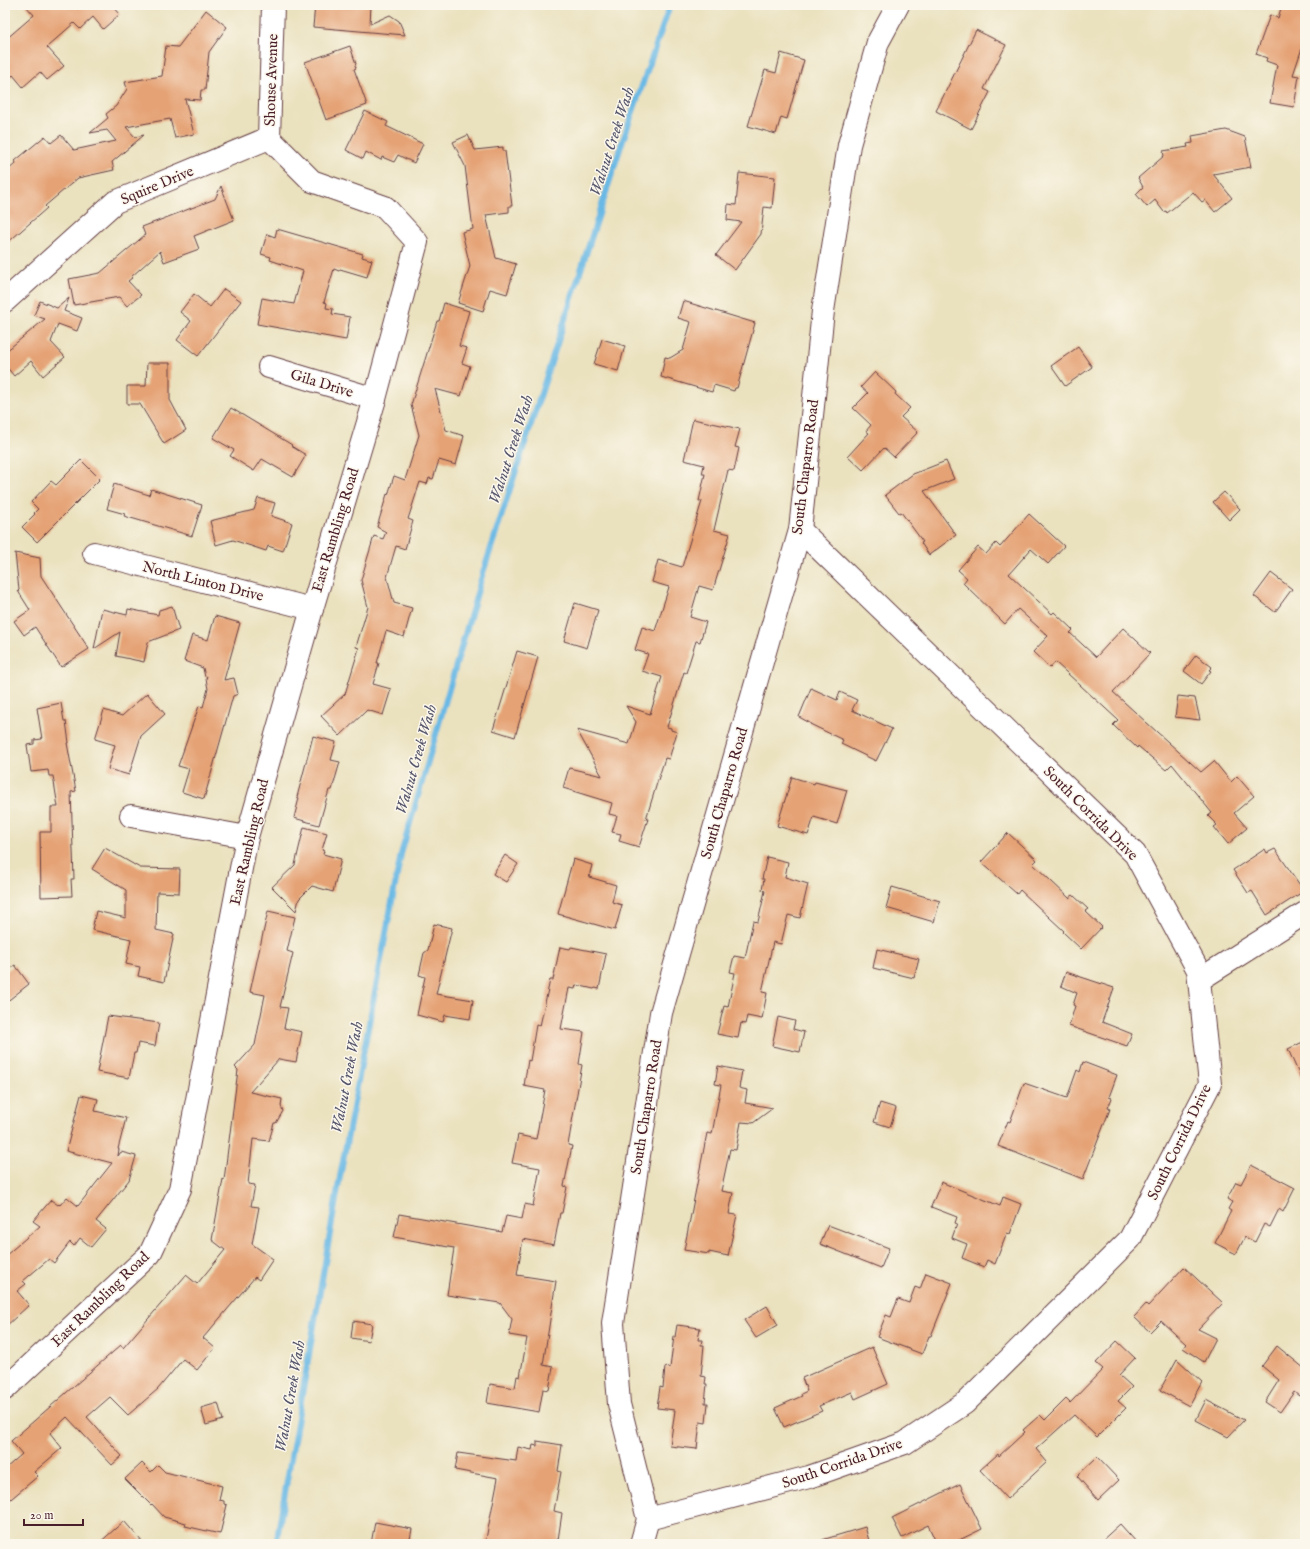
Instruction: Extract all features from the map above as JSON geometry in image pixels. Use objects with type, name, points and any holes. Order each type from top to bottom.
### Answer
[{"type":"street","name":"Shouse Avenue","points":[[273,5],[269,138],[312,180],[385,207],[417,242]]},
{"type":"street","name":"South Chaparro Road","points":[[641,1544],[648,1519],[619,1404],[613,1323],[658,1028],[661,1012],[800,530],[823,311],[849,145],[878,42],[898,5]]},
{"type":"street","name":"Squire Drive","points":[[5,301],[116,202],[269,138]]},
{"type":"street","name":"East Rambling Road","points":[[5,1389],[150,1254],[180,1189],[247,837],[312,609],[375,399],[417,242]]},
{"type":"street","name":"Gila Drive","points":[[269,367],[375,399]]},
{"type":"street","name":"South Corrida Drive","points":[[648,1519],[809,1477],[905,1443],[965,1403],[1130,1239],[1210,1084],[1198,970],[1135,854],[800,530]]},
{"type":"street","name":"North Linton Drive","points":[[94,553],[312,609]]},
{"type":"street","points":[[131,816],[247,837]]},
{"type":"street","points":[[1199,980],[1305,913]]},
{"type":"building","points":[[25,5],[112,5],[120,14],[103,29],[93,17],[80,29],[74,23],[47,47],[64,66],[47,80],[40,72],[23,87],[13,75],[5,83],[5,40],[34,15]]},
{"type":"building","points":[[315,5],[371,5],[370,24],[390,15],[399,21],[405,35],[313,27]]},
{"type":"building","points":[[1282,5],[1298,5],[1305,8],[1305,39],[1293,75],[1299,76],[1294,107],[1270,103],[1277,65],[1266,61],[1267,58],[1256,54],[1270,15],[1278,18]]},
{"type":"building","points":[[206,10],[227,27],[209,52],[205,90],[201,90],[200,100],[185,99],[194,134],[175,138],[170,119],[126,127],[135,137],[144,135],[112,162],[114,170],[78,178],[45,206],[47,208],[5,245],[5,173],[16,163],[15,161],[45,136],[51,143],[61,135],[74,150],[116,141],[107,130],[90,133],[108,118],[106,114],[116,106],[127,89],[125,82],[162,76],[166,46],[178,47]]},
{"type":"building","points":[[976,30],[1006,45],[984,89],[990,92],[971,129],[936,111]]},
{"type":"building","points":[[350,46],[356,64],[356,68],[354,69],[367,105],[326,120],[305,62]]},
{"type":"building","points":[[781,53],[804,60],[787,119],[781,117],[776,134],[748,126],[765,70],[776,73]]},
{"type":"building","points":[[365,111],[388,122],[386,126],[423,144],[414,163],[398,155],[394,162],[382,157],[381,160],[366,152],[363,159],[346,150]]},
{"type":"building","points":[[1226,130],[1245,137],[1251,167],[1213,174],[1232,198],[1215,212],[1205,200],[1202,202],[1193,192],[1167,213],[1166,211],[1164,212],[1155,200],[1147,207],[1136,194],[1143,187],[1138,178],[1164,156],[1163,151],[1188,147],[1187,144],[1193,143],[1192,136]]},
{"type":"building","points":[[468,135],[475,150],[503,147],[503,151],[505,151],[512,206],[509,206],[509,212],[486,215],[496,258],[516,264],[507,294],[490,289],[483,311],[458,303],[470,266],[462,232],[473,229],[465,166],[453,142]]},
{"type":"building","points":[[739,173],[775,177],[772,208],[764,207],[761,234],[735,270],[716,255],[741,222],[727,220],[728,204],[736,205]]},
{"type":"building","points":[[221,186],[234,220],[194,236],[199,249],[164,262],[160,251],[128,281],[141,295],[127,306],[119,297],[74,305],[69,279],[100,273],[145,235],[142,227],[215,199]]},
{"type":"building","points":[[277,229],[363,254],[362,257],[372,260],[367,277],[340,269],[339,271],[334,269],[324,302],[327,303],[326,308],[333,309],[332,314],[350,317],[346,340],[257,324],[262,298],[294,304],[303,271],[270,260],[271,257],[261,254],[267,234],[275,237]]},
{"type":"building","points":[[224,289],[241,301],[198,356],[177,340],[191,321],[180,312],[194,294],[210,307]]},
{"type":"building","points":[[69,298],[64,311],[82,318],[77,331],[58,324],[51,342],[65,357],[43,376],[31,361],[14,376],[5,365],[5,352],[45,319],[34,315],[40,301],[57,308]]},
{"type":"building","points":[[683,301],[755,323],[737,388],[735,388],[734,391],[714,385],[712,392],[661,377],[665,357],[670,358],[683,350],[691,322],[678,318]]},
{"type":"building","points":[[444,303],[469,311],[459,346],[467,348],[462,363],[470,366],[461,396],[435,389],[446,430],[464,436],[456,465],[439,460],[433,479],[429,478],[427,484],[420,482],[408,519],[413,521],[405,549],[396,546],[387,577],[394,603],[412,608],[404,637],[386,631],[377,663],[379,663],[373,684],[391,689],[383,715],[367,710],[340,736],[321,716],[345,694],[359,648],[356,647],[368,607],[361,580],[374,536],[383,539],[386,532],[377,527],[394,476],[405,480],[419,435],[411,405]]},
{"type":"building","points":[[602,339],[625,346],[618,371],[594,364]]},
{"type":"building","points":[[1078,347],[1092,367],[1065,386],[1051,366]]},
{"type":"building","points":[[147,363],[170,363],[170,400],[186,430],[164,444],[140,404],[127,404],[127,386],[146,386]]},
{"type":"building","points":[[875,372],[910,408],[901,417],[918,432],[894,457],[884,448],[863,470],[848,456],[869,433],[866,431],[871,425],[853,408],[868,393],[861,387]]},
{"type":"building","points":[[231,408],[306,455],[293,477],[262,459],[254,471],[230,456],[234,450],[213,438]]},
{"type":"building","points":[[693,419],[740,429],[735,447],[739,448],[734,471],[728,470],[714,530],[730,534],[713,590],[699,586],[690,617],[706,622],[700,642],[696,641],[686,673],[684,672],[667,727],[677,732],[669,759],[665,758],[639,847],[619,841],[621,834],[612,832],[617,816],[609,814],[612,803],[563,788],[569,768],[602,776],[577,730],[629,744],[636,722],[626,706],[650,714],[662,677],[642,671],[648,654],[635,650],[642,627],[655,631],[669,587],[652,582],[658,560],[682,567],[702,501],[699,501],[705,474],[702,474],[704,465],[684,460]]},
{"type":"building","points":[[81,460],[100,479],[37,542],[22,527],[38,509],[31,502],[51,481],[56,485]]},
{"type":"building","points":[[946,461],[954,479],[924,491],[956,535],[929,555],[921,543],[923,542],[901,512],[899,513],[885,495],[913,474]]},
{"type":"building","points":[[114,484],[149,495],[151,489],[202,505],[192,536],[124,516],[125,514],[107,509]]},
{"type":"building","points":[[1224,492],[1240,509],[1229,520],[1213,502]]},
{"type":"building","points":[[258,498],[275,503],[271,516],[292,523],[283,551],[268,546],[266,551],[233,540],[216,545],[210,521],[254,510]]},
{"type":"building","points":[[1029,514],[1064,546],[1048,564],[1031,549],[1009,574],[1052,614],[1054,612],[1073,630],[1070,633],[1096,657],[1123,628],[1150,653],[1113,692],[1201,772],[1214,761],[1231,782],[1237,776],[1254,796],[1234,813],[1247,828],[1228,844],[1214,827],[1217,825],[1208,816],[1212,813],[1172,764],[1166,770],[1138,746],[1137,748],[1113,725],[1118,720],[1055,662],[1050,668],[1033,652],[1048,636],[1018,609],[1005,624],[963,583],[967,578],[958,570],[978,547],[986,554],[996,543],[1000,547]]},
{"type":"building","points":[[15,553],[40,558],[41,576],[89,649],[61,667],[35,627],[24,635],[14,621],[30,610],[18,591]]},
{"type":"building","points":[[1271,573],[1292,589],[1275,612],[1254,596]]},
{"type":"building","points":[[575,603],[598,610],[587,648],[564,641]]},
{"type":"building","points":[[172,606],[179,630],[148,642],[144,662],[116,656],[120,632],[94,649],[102,609],[127,615],[128,609],[158,615],[159,610]]},
{"type":"building","points":[[215,616],[240,623],[224,680],[234,678],[238,694],[233,696],[204,799],[182,792],[189,769],[178,766],[199,706],[203,707],[208,689],[206,679],[207,676],[205,677],[203,668],[184,661],[192,635],[208,640]]},
{"type":"building","points":[[517,651],[538,657],[515,737],[493,730]]},
{"type":"building","points":[[1196,655],[1212,667],[1209,670],[1211,671],[1201,684],[1184,671]]},
{"type":"building","points":[[811,688],[837,700],[840,692],[857,700],[852,710],[892,729],[876,761],[841,744],[843,740],[799,717]]},
{"type":"building","points":[[147,693],[165,714],[141,736],[129,775],[108,769],[115,745],[95,739],[104,710],[122,716]]},
{"type":"building","points":[[1178,696],[1195,698],[1200,720],[1175,717]]},
{"type":"building","points":[[61,703],[64,721],[66,721],[69,743],[67,743],[76,791],[71,792],[74,879],[71,879],[72,896],[41,897],[40,832],[51,832],[51,807],[58,807],[53,776],[49,776],[48,770],[31,772],[27,745],[34,744],[34,740],[42,739],[37,708]]},
{"type":"building","points":[[313,736],[336,742],[331,760],[340,762],[332,790],[329,790],[319,825],[294,818],[299,798],[297,797]]},
{"type":"building","points":[[792,777],[814,784],[815,782],[847,790],[837,824],[814,817],[808,835],[777,826]]},
{"type":"building","points":[[304,827],[327,833],[322,850],[324,851],[323,854],[341,859],[333,892],[312,886],[299,899],[296,911],[272,887],[295,865]]},
{"type":"building","points":[[1008,833],[1037,860],[1033,864],[1069,898],[1073,895],[1088,909],[1085,911],[1102,927],[1081,949],[1020,890],[1017,894],[981,862]]},
{"type":"building","points":[[105,848],[140,868],[180,869],[179,893],[157,892],[156,930],[174,934],[164,982],[138,976],[140,967],[126,964],[131,939],[92,930],[96,911],[126,918],[126,890],[92,869]]},
{"type":"building","points":[[1265,849],[1267,853],[1275,849],[1304,891],[1267,915],[1252,891],[1248,893],[1233,870]]},
{"type":"building","points":[[505,855],[518,864],[506,882],[493,874]]},
{"type":"building","points":[[767,857],[788,862],[785,877],[808,884],[800,918],[788,915],[781,944],[773,942],[762,992],[767,993],[762,1019],[747,1016],[745,1024],[741,1023],[738,1038],[717,1034],[724,1006],[728,1007],[735,973],[730,972],[734,956],[745,958],[753,921],[758,922],[765,891],[762,890],[764,879],[762,879]]},
{"type":"building","points":[[573,859],[592,865],[589,877],[616,885],[612,902],[622,905],[615,930],[558,914]]},
{"type":"building","points":[[892,887],[940,901],[934,922],[886,908]]},
{"type":"building","points":[[268,911],[295,917],[287,951],[293,953],[280,1007],[288,1008],[284,1028],[302,1032],[296,1062],[279,1059],[250,1092],[282,1099],[281,1106],[283,1111],[276,1123],[274,1123],[269,1141],[253,1139],[248,1184],[255,1185],[251,1206],[259,1207],[252,1244],[273,1259],[259,1280],[255,1277],[203,1338],[215,1348],[197,1370],[183,1359],[158,1389],[128,1415],[110,1397],[87,1417],[122,1456],[112,1465],[67,1417],[50,1433],[62,1448],[34,1472],[38,1476],[5,1504],[5,1469],[22,1454],[11,1441],[121,1345],[123,1348],[186,1275],[197,1284],[225,1250],[212,1240],[223,1179],[224,1180],[238,1070],[235,1067],[255,1045],[265,995],[250,992]]},
{"type":"building","points":[[434,924],[452,928],[436,994],[473,1000],[470,1019],[445,1015],[443,1022],[417,1015],[425,977],[419,975],[424,953],[428,950]]},
{"type":"building","points":[[560,947],[570,949],[571,947],[606,954],[599,989],[576,985],[575,989],[569,988],[561,1029],[584,1032],[579,1064],[582,1065],[568,1145],[572,1146],[564,1186],[567,1187],[554,1245],[523,1239],[517,1275],[556,1281],[543,1365],[553,1367],[549,1390],[543,1389],[539,1412],[487,1403],[490,1384],[515,1388],[517,1376],[520,1377],[527,1338],[509,1335],[512,1319],[500,1303],[447,1295],[454,1248],[394,1237],[399,1214],[502,1232],[506,1216],[522,1219],[525,1204],[533,1206],[540,1168],[512,1163],[518,1135],[536,1139],[545,1090],[524,1086],[536,1025],[540,1026],[550,980],[553,980]]},
{"type":"building","points":[[877,949],[919,959],[914,978],[873,968]]},
{"type":"building","points":[[15,965],[29,984],[5,1003],[5,972]]},
{"type":"building","points":[[1066,972],[1114,988],[1102,1022],[1132,1034],[1127,1046],[1069,1026],[1077,993],[1061,986]]},
{"type":"building","points":[[108,1016],[159,1023],[155,1046],[138,1043],[136,1053],[134,1053],[129,1078],[97,1072]]},
{"type":"building","points":[[778,1017],[795,1021],[793,1029],[804,1032],[800,1052],[772,1046]]},
{"type":"building","points":[[1305,1041],[1305,1088],[1288,1049]]},
{"type":"building","points":[[1083,1062],[1117,1075],[1109,1097],[1112,1098],[1108,1108],[1110,1109],[1083,1179],[998,1146],[1008,1121],[1010,1122],[1024,1083],[1067,1098],[1077,1070],[1080,1072]]},
{"type":"building","points":[[718,1066],[742,1071],[739,1088],[747,1090],[745,1103],[773,1108],[753,1123],[741,1122],[736,1150],[730,1149],[721,1191],[733,1193],[729,1214],[737,1215],[728,1256],[709,1252],[709,1254],[684,1250],[707,1133],[712,1134],[721,1085],[715,1084]]},
{"type":"building","points":[[81,1095],[98,1099],[95,1111],[126,1118],[118,1149],[118,1156],[121,1152],[136,1156],[129,1180],[96,1221],[106,1229],[91,1247],[80,1238],[74,1246],[70,1242],[54,1263],[49,1259],[23,1281],[26,1284],[17,1291],[29,1305],[5,1327],[5,1256],[40,1226],[33,1221],[51,1200],[60,1205],[67,1197],[78,1206],[112,1163],[66,1151]]},
{"type":"building","points":[[880,1103],[896,1108],[890,1127],[874,1122]]},
{"type":"building","points":[[1251,1165],[1295,1188],[1283,1212],[1279,1209],[1270,1227],[1264,1224],[1255,1242],[1245,1237],[1236,1254],[1215,1243],[1231,1211],[1228,1209],[1232,1202],[1227,1199],[1236,1182],[1241,1184]]},
{"type":"building","points":[[941,1182],[1000,1206],[1003,1197],[1021,1204],[1010,1234],[1007,1233],[995,1264],[987,1260],[984,1267],[962,1258],[967,1244],[952,1238],[957,1224],[955,1223],[957,1217],[931,1207]]},
{"type":"building","points":[[828,1225],[889,1248],[881,1268],[820,1244]]},
{"type":"building","points":[[1184,1267],[1223,1303],[1198,1329],[1216,1338],[1204,1362],[1183,1348],[1186,1344],[1161,1321],[1150,1332],[1134,1317],[1146,1304],[1148,1306]]},
{"type":"building","points":[[926,1273],[952,1283],[931,1336],[929,1336],[922,1354],[877,1337],[886,1315],[891,1317],[898,1299],[909,1303],[915,1287],[920,1289]]},
{"type":"building","points":[[767,1306],[778,1325],[756,1338],[744,1320]]},
{"type":"building","points":[[353,1321],[372,1324],[369,1341],[351,1338]]},
{"type":"building","points":[[677,1325],[700,1328],[698,1340],[702,1340],[701,1345],[704,1345],[701,1376],[706,1377],[705,1384],[707,1384],[705,1403],[708,1403],[706,1423],[700,1422],[697,1449],[670,1446],[675,1410],[657,1408],[660,1387],[663,1388],[665,1367],[670,1368]]},
{"type":"building","points":[[1117,1341],[1135,1358],[1119,1375],[1132,1387],[1118,1401],[1126,1408],[1097,1437],[1074,1415],[1036,1449],[1047,1462],[1007,1499],[980,1470],[998,1454],[999,1456],[1025,1432],[1023,1430],[1040,1415],[1045,1420],[1066,1399],[1070,1403],[1103,1369],[1096,1363]]},
{"type":"building","points":[[1277,1346],[1305,1369],[1305,1388],[1299,1396],[1294,1392],[1280,1412],[1265,1402],[1279,1380],[1262,1366]]},
{"type":"building","points":[[872,1347],[888,1384],[855,1399],[852,1392],[819,1406],[822,1411],[784,1427],[775,1408],[802,1396],[801,1394],[807,1391],[802,1378]]},
{"type":"building","points":[[1177,1359],[1202,1382],[1189,1406],[1160,1390]]},
{"type":"building","points":[[1206,1400],[1244,1420],[1228,1437],[1196,1420]]},
{"type":"building","points":[[218,1403],[223,1420],[206,1425],[201,1408]]},
{"type":"building","points":[[537,1441],[562,1445],[558,1471],[561,1472],[554,1511],[562,1513],[558,1540],[555,1540],[554,1544],[485,1544],[498,1478],[455,1470],[458,1453],[516,1461],[518,1447],[532,1450],[533,1445],[537,1446]]},
{"type":"building","points":[[1097,1457],[1119,1480],[1098,1500],[1077,1476]]},
{"type":"building","points":[[142,1463],[151,1472],[158,1465],[165,1472],[222,1486],[219,1500],[224,1501],[224,1504],[227,1505],[220,1534],[185,1526],[186,1523],[164,1517],[125,1479]]},
{"type":"building","points":[[960,1484],[982,1529],[951,1544],[937,1544],[928,1525],[902,1538],[892,1518]]},
{"type":"building","points":[[124,1521],[144,1544],[98,1544]]},
{"type":"building","points":[[375,1522],[412,1529],[409,1544],[371,1544]]},
{"type":"building","points":[[1120,1524],[1138,1544],[1098,1544]]},
{"type":"building","points":[[865,1527],[870,1544],[823,1544],[822,1540]]},
{"type":"waterway","name":"Walnut Creek Wash","points":[[276,1544],[339,1182],[401,854],[482,576],[621,146],[670,5]]}]
